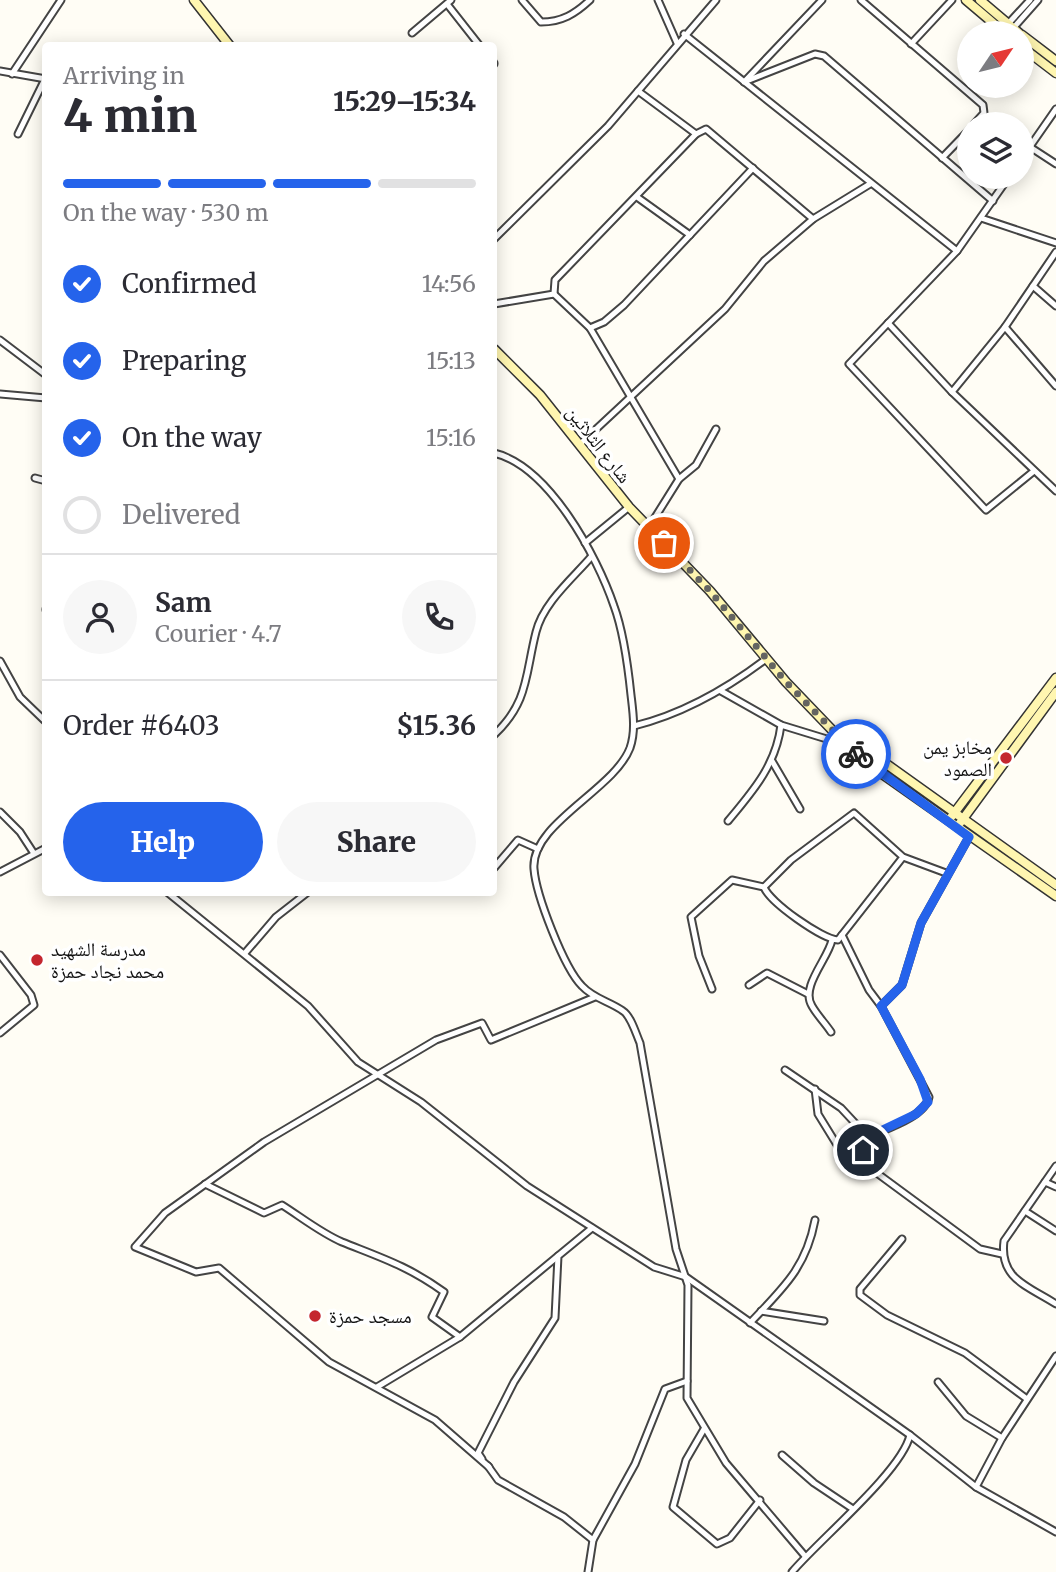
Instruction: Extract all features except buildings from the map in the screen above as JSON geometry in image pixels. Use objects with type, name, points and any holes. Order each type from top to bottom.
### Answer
[{"type":"street","points":[[12,74],[61,0]]},
{"type":"street","points":[[194,0],[227,42]]},
{"type":"street","points":[[522,0],[541,22],[563,21],[590,0]]},
{"type":"street","points":[[658,0],[677,43]]},
{"type":"street","points":[[497,236],[608,126],[684,34],[716,0]]},
{"type":"street","points":[[744,82],[822,0]]},
{"type":"street","points":[[861,0],[984,105],[984,112]]},
{"type":"street","points":[[911,44],[952,0]]},
{"type":"street","points":[[966,0],[996,21]]},
{"type":"street","points":[[980,0],[1001,21]]},
{"type":"street","points":[[1017,21],[1030,0]]},
{"type":"street","points":[[1020,21],[1038,0]]},
{"type":"street","points":[[412,33],[449,2],[477,42]]},
{"type":"street","points":[[684,34],[957,251]]},
{"type":"street","points":[[1034,46],[1056,61]]},
{"type":"street","points":[[744,82],[815,54],[824,56],[993,201]]},
{"type":"street","points":[[1034,56],[1056,73]]},
{"type":"street","points":[[0,71],[42,79]]},
{"type":"street","points":[[18,134],[42,85]]},
{"type":"street","points":[[638,91],[696,134]]},
{"type":"street","points":[[1034,141],[1056,109]]},
{"type":"street","points":[[554,294],[555,280],[696,134],[706,129],[813,219]]},
{"type":"street","points":[[942,158],[957,142]]},
{"type":"street","points":[[1034,150],[1056,164]]},
{"type":"street","points":[[590,328],[604,322],[624,305],[753,168]]},
{"type":"street","points":[[579,445],[725,309],[764,261],[813,219],[870,184]]},
{"type":"street","points":[[1001,189],[957,251],[849,364],[986,510],[1034,471]]},
{"type":"street","points":[[637,197],[690,235]]},
{"type":"street","points":[[981,218],[1056,243]]},
{"type":"street","points":[[952,392],[1005,327],[1056,252]]},
{"type":"street","points":[[1033,286],[1056,306]]},
{"type":"street","points":[[497,304],[554,294]]},
{"type":"street","points":[[554,294],[590,328],[679,479]]},
{"type":"street","points":[[888,323],[952,392],[1056,491]]},
{"type":"street","points":[[1005,327],[1056,386]]},
{"type":"street","points":[[0,340],[42,371]]},
{"type":"street","name":"شارع الثلاثين","points":[[497,352],[531,385],[629,508],[710,591],[806,704],[850,745],[858,757],[1056,896]]},
{"type":"street","points":[[0,394],[42,398]]},
{"type":"street","points":[[649,527],[679,479],[696,466],[716,429]]},
{"type":"street","points":[[497,454],[512,459],[533,473],[585,543],[615,609],[629,680],[634,726],[630,748],[614,773],[581,801],[538,849],[534,867],[540,903],[580,985],[595,997],[625,1012],[640,1043],[676,1249],[686,1277],[687,1398],[726,1463],[805,1556]]},
{"type":"street","points":[[35,478],[42,480]]},
{"type":"street","points":[[585,543],[629,508]]},
{"type":"street","points":[[497,732],[517,710],[527,682],[536,631],[546,610],[591,556]]},
{"type":"street","points":[[634,726],[669,717],[721,691],[766,659]]},
{"type":"street","points":[[0,661],[20,697],[42,718]]},
{"type":"street","points":[[948,821],[1056,678]]},
{"type":"street","points":[[721,691],[781,725],[819,739],[850,745]]},
{"type":"street","points":[[957,828],[1056,692]]},
{"type":"street","points":[[728,821],[756,788],[772,761],[781,725]]},
{"type":"street","name":"شارع الثلاثين","points":[[850,745],[864,748],[1056,885]]},
{"type":"street","points":[[772,761],[800,809]]},
{"type":"street","points":[[0,812],[20,832],[33,852]]},
{"type":"street","points":[[764,887],[790,860],[854,813],[903,857],[946,873]]},
{"type":"street","points":[[881,1006],[902,985],[921,923],[946,873],[969,837]]},
{"type":"street","points":[[497,864],[518,840],[538,849]]},
{"type":"street","points":[[0,872],[42,849]]},
{"type":"street","points":[[712,989],[696,946],[691,917],[732,880],[764,887],[775,904],[832,940],[838,940],[903,857]]},
{"type":"street","points":[[172,896],[308,1006],[358,1062],[421,1102],[527,1186],[654,1267],[686,1277],[910,1435],[975,1487],[1056,1532]]},
{"type":"street","points":[[245,953],[276,917],[303,896]]},
{"type":"street","points":[[842,935],[869,990],[881,1006],[929,1097],[928,1102],[916,1114],[868,1137]]},
{"type":"street","points":[[831,1032],[810,1004],[808,994],[830,954],[832,940]]},
{"type":"street","points":[[0,1033],[34,1005],[31,995],[1,957]]},
{"type":"street","points":[[749,985],[768,973],[808,994]]},
{"type":"street","points":[[489,1468],[435,1420],[329,1362],[219,1268],[196,1272],[135,1247],[164,1213],[264,1142],[436,1040],[482,1023],[491,1040],[595,997]]},
{"type":"street","points":[[785,1070],[841,1108],[868,1137]]},
{"type":"street","points":[[815,1089],[818,1114],[842,1153]]},
{"type":"street","points":[[868,1137],[863,1160],[870,1168],[980,1249],[1002,1254]]},
{"type":"street","points":[[1056,1166],[1004,1241],[1002,1254],[1004,1267],[1010,1275],[1056,1304]]},
{"type":"street","points":[[1045,1182],[1056,1186]]},
{"type":"street","points":[[205,1184],[264,1213],[282,1205],[340,1241],[376,1252],[416,1272],[443,1292],[432,1317],[460,1337]]},
{"type":"street","points":[[1025,1211],[1056,1231]]},
{"type":"street","points":[[750,1323],[788,1282],[810,1249],[816,1220]]},
{"type":"street","points":[[377,1387],[460,1337],[592,1228]]},
{"type":"street","points":[[902,1239],[860,1289],[860,1295],[887,1315],[965,1353],[1027,1399]]},
{"type":"street","points":[[558,1256],[555,1318],[514,1381],[478,1454],[498,1480],[564,1517],[593,1540]]},
{"type":"street","points":[[761,1311],[824,1321]]},
{"type":"street","points":[[975,1487],[1002,1438],[1056,1356]]},
{"type":"street","points":[[587,1572],[593,1540],[635,1464],[665,1389],[687,1381]]},
{"type":"street","points":[[938,1382],[966,1416],[1002,1438]]},
{"type":"street","points":[[704,1429],[686,1460],[673,1507],[717,1544],[730,1538],[760,1500]]},
{"type":"street","points":[[792,1572],[853,1509],[908,1446],[910,1435]]},
{"type":"street","points":[[782,1455],[814,1483],[853,1509]]},
{"type":"way so far","points":[[664,543],[710,591],[806,704],[850,745],[856,754]]},
{"type":"place","name":"مخابز يمن الصمود","points":[[1006,758]]},
{"type":"place","name":"مدرسة الشهيد محمد نجاد حمزة","points":[[37,960]]},
{"type":"place","name":"مسجد حمزة","points":[[315,1316]]},
{"type":"route","points":[[856,754],[969,837],[946,873],[921,923],[902,985],[898,992],[881,1006],[929,1097],[928,1102],[916,1114],[868,1137],[863,1150]]}]
